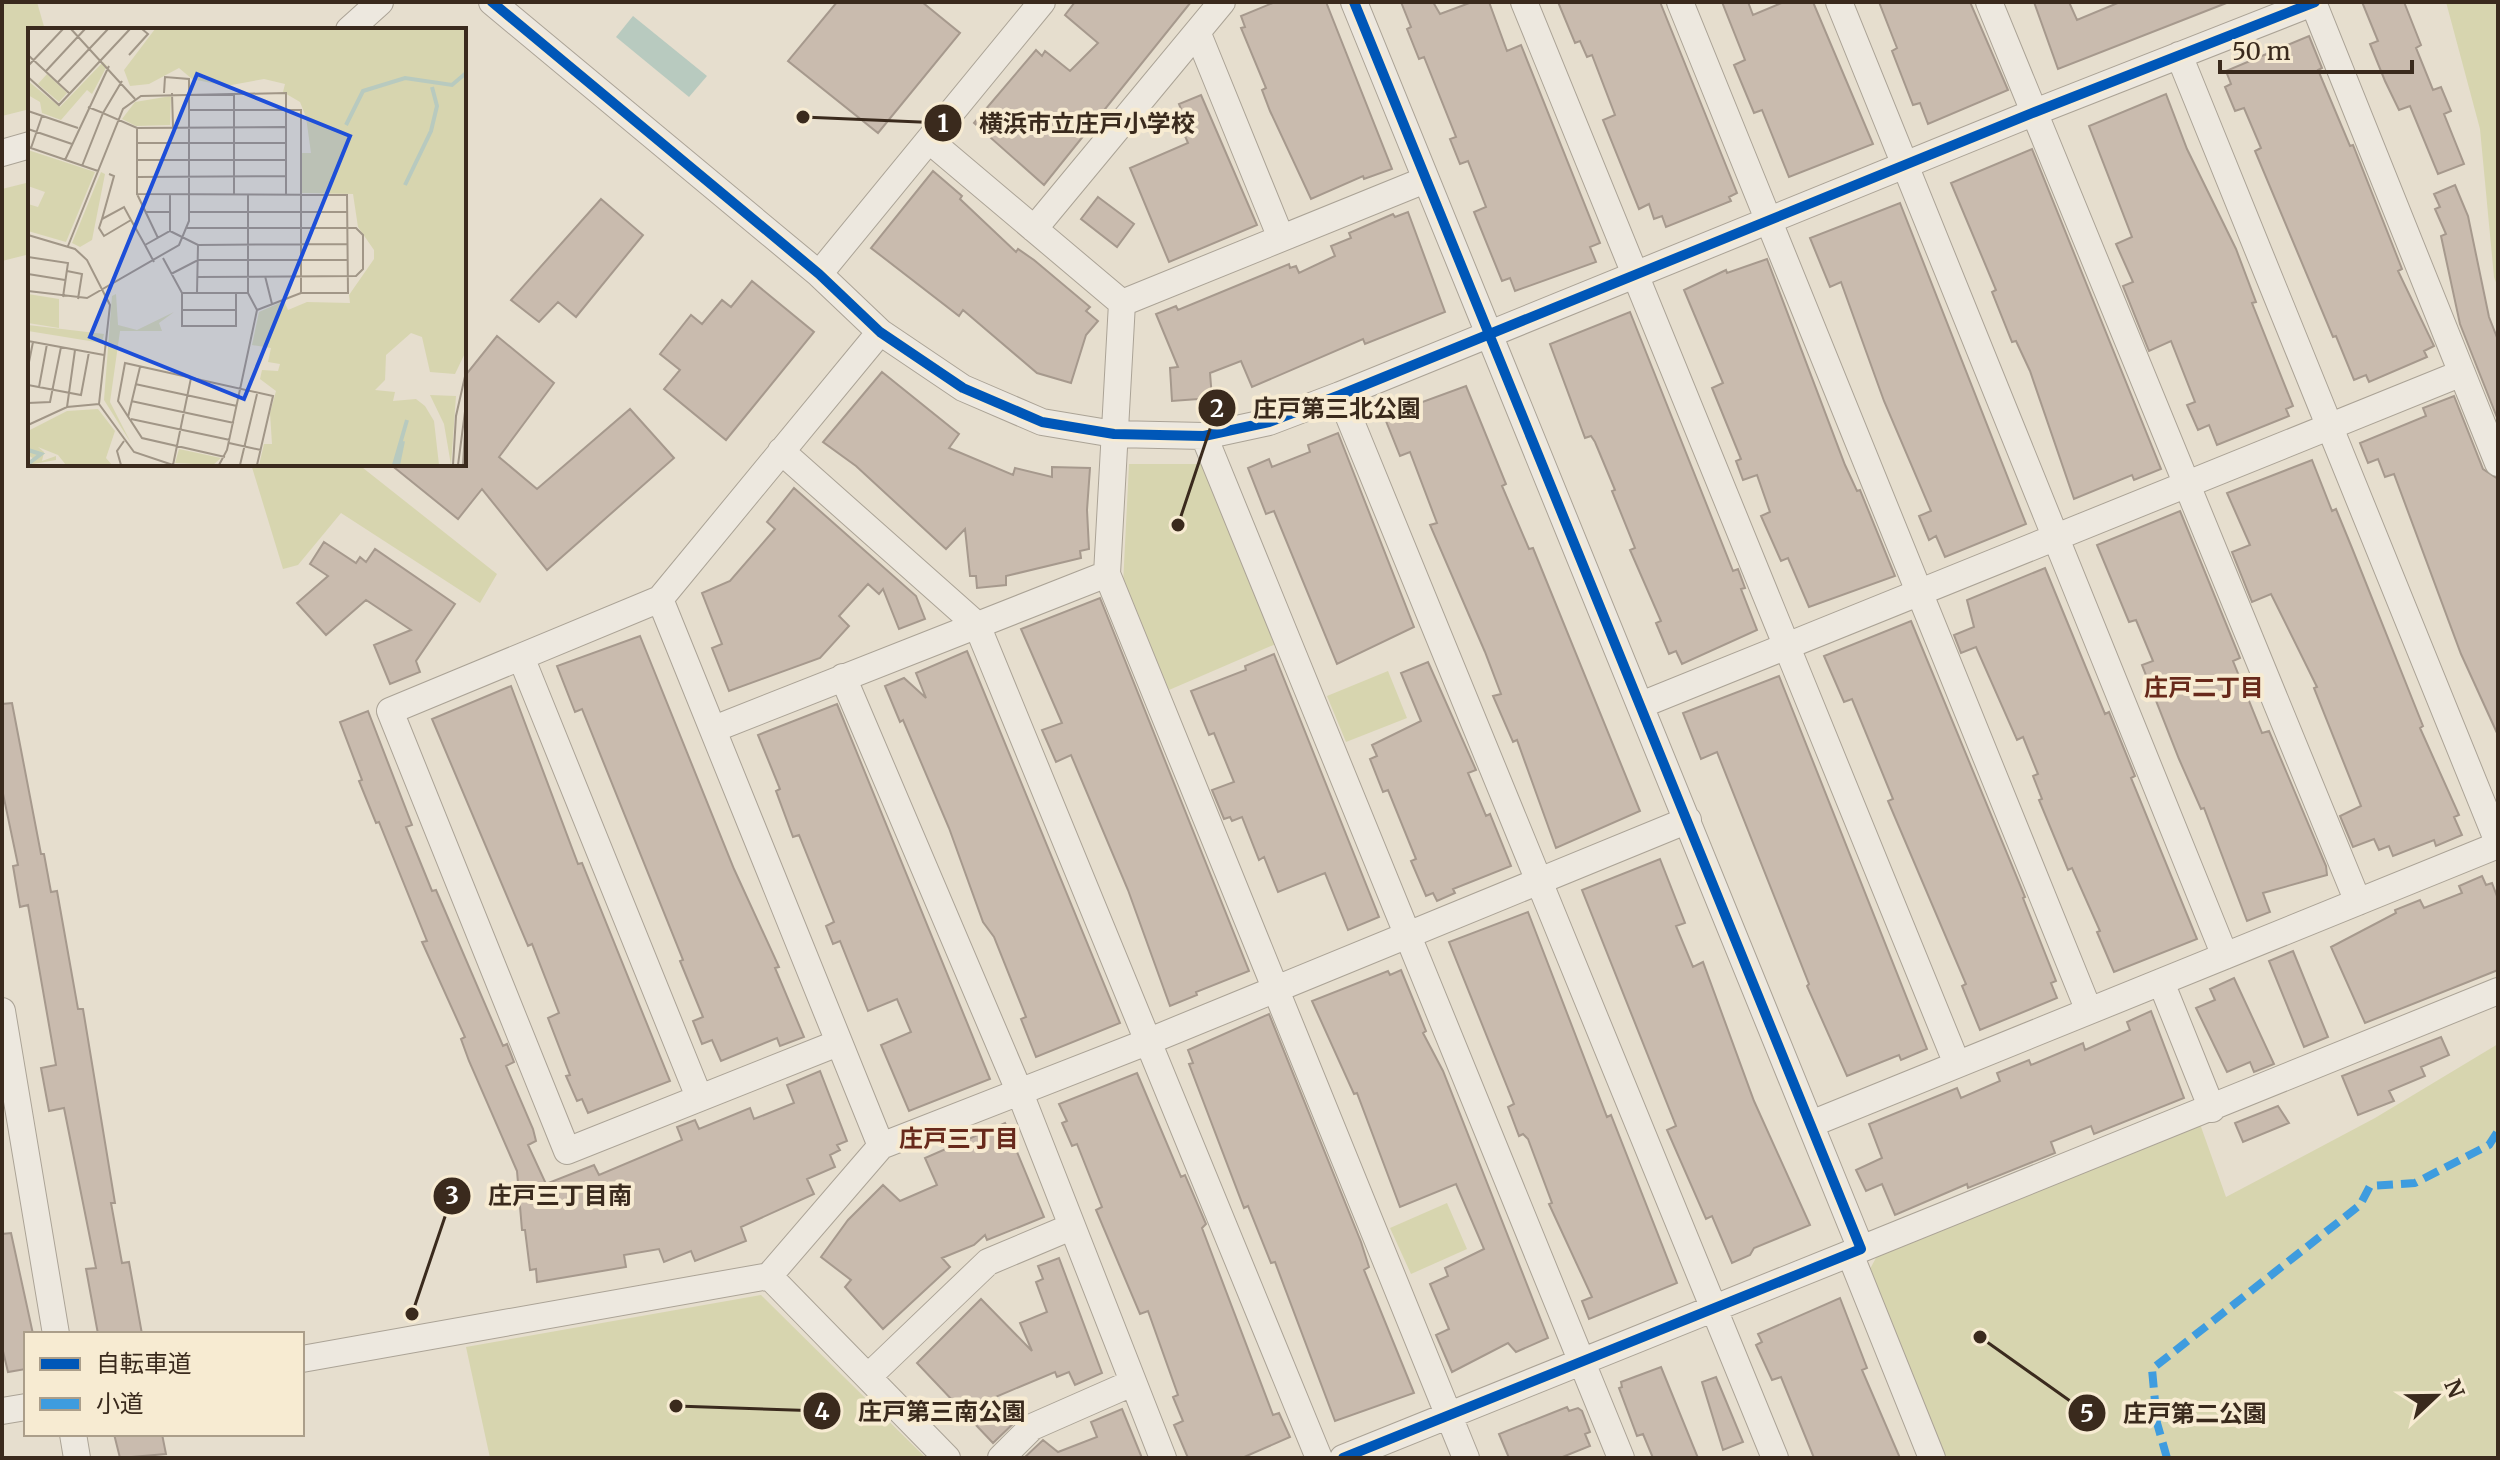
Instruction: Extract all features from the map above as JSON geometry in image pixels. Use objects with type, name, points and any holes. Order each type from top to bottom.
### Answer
[{"type":"street","points":[[351,28],[380,2]]},
{"type":"street","points":[[492,2],[819,274],[880,332],[976,394],[1042,422],[1114,434],[1204,436],[1269,422],[1340,395],[2314,2],[2498,463]]},
{"type":"street","points":[[819,274],[1042,2]]},
{"type":"street","points":[[1034,229],[1222,2]]},
{"type":"street","points":[[1354,2],[1811,1124],[1932,1458]]},
{"type":"street","points":[[1524,2],[1638,275],[1957,1064]]},
{"type":"street","points":[[1680,2],[2089,1011]]},
{"type":"street","points":[[1839,2],[2225,956]]},
{"type":"street","points":[[1989,2],[2358,902]]},
{"type":"street","points":[[1198,34],[1281,238]]},
{"type":"street","points":[[1811,1124],[2498,844],[2179,55]]},
{"type":"street","points":[[930,141],[1122,303]]},
{"type":"street","points":[[2,153],[28,146]]},
{"type":"street","points":[[1122,303],[1425,180]]},
{"type":"street","points":[[1122,303],[1107,574],[1466,1458]]},
{"type":"street","points":[[838,1043],[567,1151],[390,711],[660,599],[880,332]]},
{"type":"street","points":[[1641,705],[2186,482],[2462,373]]},
{"type":"street","points":[[1340,395],[1775,1458]]},
{"type":"street","points":[[1204,436],[1621,1458]]},
{"type":"street","points":[[781,451],[977,625],[1319,1458]]},
{"type":"street","points":[[714,729],[1107,574]]},
{"type":"street","points":[[660,599],[881,1146]]},
{"type":"street","points":[[521,657],[699,1097]]},
{"type":"street","points":[[843,677],[1020,1093],[1163,1458]]},
{"type":"street","points":[[304,1359],[769,1276],[881,1146],[1147,1042],[1688,820]]},
{"type":"street","points":[[2161,982],[2212,1109]]},
{"type":"street","points":[[1343,1458],[2498,991]]},
{"type":"street","points":[[2,1011],[56,1332]]},
{"type":"street","points":[[870,1375],[988,1262],[1071,1227]]},
{"type":"street","points":[[769,1276],[870,1375],[947,1458]]},
{"type":"street","points":[[1001,1458],[1032,1427],[1132,1383]]},
{"type":"street","points":[[2,1411],[24,1407]]},
{"type":"street","points":[[73,1436],[77,1458]]},
{"type":"shaded area","points":[[2,2],[37,2],[44,28],[28,28],[28,110],[2,116]]},
{"type":"shaded area","points":[[2446,2],[2498,2],[2498,288],[2494,277],[2480,129]]},
{"type":"shaded area","points":[[633,16],[707,76],[689,97],[616,37]]},
{"type":"shaded area","points":[[28,182],[28,254],[2,261],[2,189]]},
{"type":"shaded area","points":[[1129,464],[1205,464],[1278,643],[1169,690],[1123,585]]},
{"type":"shaded area","points":[[252,466],[361,466],[497,574],[480,603],[341,513],[298,565],[283,569]]},
{"type":"shaded area","points":[[1388,671],[1407,718],[1346,742],[1327,696]]},
{"type":"shaded area","points":[[2498,1044],[2498,1458],[1946,1458],[1870,1269],[1877,1256],[2200,1124],[2226,1197],[2375,1118]]},
{"type":"shaded area","points":[[1447,1203],[1467,1249],[1411,1274],[1390,1228]]},
{"type":"shaded area","points":[[761,1295],[926,1458],[490,1458],[466,1347]]},
{"type":"building","points":[[837,2],[922,2],[960,33],[878,133],[788,61]]},
{"type":"building","points":[[1075,2],[1191,2],[1044,185],[974,123],[1036,50],[1042,56],[1045,51],[1070,71],[1098,43],[1065,15]]},
{"type":"building","points":[[1275,2],[1326,2],[1392,169],[1364,179],[1363,176],[1311,199],[1270,111],[1262,90],[1266,88],[1241,28],[1245,27],[1241,16]]},
{"type":"building","points":[[1401,2],[1433,2],[1440,14],[1472,2],[1489,2],[1507,51],[1521,45],[1600,243],[1590,247],[1596,262],[1515,291],[1510,278],[1502,281],[1474,212],[1486,207],[1468,161],[1460,164],[1450,139],[1456,137],[1424,57],[1419,59],[1407,29],[1411,27]]},
{"type":"building","points":[[1558,2],[1660,2],[1737,193],[1729,197],[1731,201],[1666,227],[1662,216],[1654,219],[1649,204],[1639,209],[1603,120],[1615,115],[1592,55],[1587,57],[1580,41],[1575,43]]},
{"type":"building","points":[[1722,2],[1748,2],[1753,15],[1784,2],[1813,2],[1873,144],[1789,177],[1762,110],[1754,113],[1734,65],[1745,60]]},
{"type":"building","points":[[1879,2],[1970,2],[2008,90],[1928,124],[1920,103],[1913,105],[1892,51],[1897,48]]},
{"type":"building","points":[[2034,2],[2069,2],[2077,20],[2120,2],[2229,2],[2058,69]]},
{"type":"building","points":[[2362,2],[2404,2],[2421,45],[2416,48],[2433,90],[2441,87],[2451,111],[2444,114],[2464,164],[2438,174],[2410,106],[2399,110],[2385,81],[2370,44],[2378,41]]},
{"type":"building","points":[[2309,36],[2322,68],[2318,70],[2350,146],[2353,145],[2402,269],[2398,271],[2434,346],[2424,351],[2427,357],[2369,382],[2366,375],[2354,380],[2336,336],[2333,337],[2255,151],[2261,148],[2244,108],[2235,111],[2225,87],[2231,84],[2226,71]]},
{"type":"building","points":[[2166,94],[2187,149],[2236,249],[2256,302],[2252,303],[2293,406],[2286,409],[2289,416],[2217,445],[2209,425],[2198,430],[2187,405],[2195,402],[2171,341],[2149,351],[2123,286],[2133,282],[2116,244],[2132,237],[2089,126]]},
{"type":"building","points":[[1201,95],[1257,225],[1169,262],[1130,168],[1188,143],[1177,117],[1183,114],[1179,104]]},
{"type":"building","points":[[2032,149],[2161,469],[2134,480],[2132,475],[2074,499],[2030,371],[2016,341],[2012,342],[1992,292],[1996,290],[1951,183]]},
{"type":"building","points":[[933,171],[1016,252],[1018,249],[1034,260],[1090,307],[1086,311],[1098,321],[1086,335],[1071,383],[1037,373],[963,310],[959,316],[871,248]]},
{"type":"building","points":[[2455,185],[2468,216],[2489,317],[2498,340],[2498,420],[2460,324],[2441,236],[2446,234],[2435,209],[2440,207],[2434,194]]},
{"type":"building","points":[[1098,197],[1134,224],[1117,247],[1081,219]]},
{"type":"building","points":[[601,199],[643,235],[576,317],[558,302],[539,322],[511,300]]},
{"type":"building","points":[[1900,203],[2026,524],[1945,557],[1936,536],[1929,540],[1919,516],[1931,511],[1884,401],[1841,282],[1830,287],[1810,238]]},
{"type":"building","points":[[1408,212],[1445,312],[1365,344],[1363,339],[1252,387],[1241,361],[1210,373],[1212,398],[1172,401],[1170,368],[1178,367],[1156,314],[1176,306],[1178,310],[1289,264],[1290,268],[1296,266],[1299,273],[1335,256],[1331,246],[1351,238],[1349,233],[1393,214],[1395,217]]},
{"type":"building","points":[[1767,259],[1845,465],[1857,491],[1860,490],[1895,576],[1809,607],[1788,558],[1781,561],[1761,516],[1770,512],[1757,475],[1743,480],[1736,461],[1741,459],[1712,388],[1723,383],[1684,290],[1726,270],[1727,273]]},
{"type":"building","points":[[752,281],[814,332],[726,440],[664,389],[680,370],[660,354],[691,315],[702,324],[722,300],[731,307]]},
{"type":"building","points":[[1630,312],[1733,571],[1738,569],[1745,588],[1741,589],[1757,630],[1682,664],[1676,651],[1669,654],[1656,623],[1661,621],[1630,550],[1635,548],[1612,491],[1615,490],[1595,442],[1591,436],[1585,438],[1550,344]]},
{"type":"building","points":[[497,336],[554,383],[499,457],[537,489],[630,409],[674,458],[547,570],[482,489],[458,519],[392,466],[466,466],[466,375]]},
{"type":"building","points":[[882,372],[959,434],[949,448],[1013,475],[1015,468],[1052,477],[1052,467],[1090,468],[1087,510],[1089,549],[1080,551],[1081,558],[1006,576],[1006,585],[977,588],[976,576],[970,576],[965,529],[946,549],[856,466],[823,442]]},
{"type":"building","points":[[1466,386],[1506,484],[1502,486],[1529,549],[1533,548],[1640,811],[1556,848],[1517,740],[1513,742],[1493,696],[1501,694],[1430,525],[1437,523],[1410,452],[1400,456],[1384,416]]},
{"type":"building","points":[[2454,396],[2483,469],[2498,479],[2497,733],[2461,654],[2394,474],[2385,477],[2378,459],[2368,463],[2360,443],[2426,416],[2423,408]]},
{"type":"building","points":[[1338,433],[1414,627],[1337,664],[1274,511],[1266,514],[1248,468],[1269,459],[1272,467],[1310,452],[1308,445]]},
{"type":"building","points":[[2312,460],[2332,511],[2336,509],[2423,726],[2420,728],[2459,815],[2454,817],[2462,835],[2436,846],[2434,840],[2393,856],[2389,846],[2379,850],[2374,839],[2353,847],[2340,816],[2361,806],[2314,688],[2317,687],[2271,594],[2252,602],[2232,552],[2250,545],[2227,493]]},
{"type":"building","points":[[794,488],[916,596],[925,619],[899,629],[883,589],[879,594],[868,584],[839,616],[849,626],[820,658],[729,691],[712,648],[722,644],[702,593],[730,581],[775,529],[767,522]]},
{"type":"building","points":[[2180,511],[2240,658],[2233,661],[2262,733],[2269,731],[2326,866],[2327,875],[2263,893],[2270,912],[2247,921],[2204,808],[2201,809],[2179,759],[2142,665],[2153,661],[2136,620],[2129,622],[2097,545]]},
{"type":"building","points":[[324,542],[356,563],[360,557],[366,562],[375,549],[455,604],[416,661],[420,672],[390,684],[374,645],[411,630],[366,600],[326,635],[297,603],[328,576],[310,564]]},
{"type":"building","points":[[2045,568],[2105,714],[2109,712],[2135,776],[2131,778],[2197,939],[2114,972],[2097,932],[2100,931],[2072,868],[2068,870],[2039,800],[2042,799],[2033,776],[2038,774],[2023,737],[2017,740],[1976,647],[1961,653],[1954,635],[1974,627],[1967,600]]},
{"type":"building","points":[[1100,598],[1249,971],[1170,1006],[1128,890],[1071,755],[1056,762],[1042,730],[1062,723],[1021,629]]},
{"type":"building","points":[[1911,621],[2025,897],[2056,981],[2051,983],[2057,998],[1980,1030],[1962,986],[1966,984],[1888,801],[1893,799],[1852,699],[1844,702],[1824,656]]},
{"type":"building","points":[[640,636],[734,869],[779,967],[775,968],[804,1037],[780,1046],[777,1038],[721,1061],[712,1040],[702,1044],[693,1021],[703,1017],[680,961],[683,960],[582,709],[575,712],[557,666]]},
{"type":"building","points":[[967,651],[1120,1023],[1036,1057],[1021,1019],[1026,1017],[994,937],[983,922],[949,828],[903,720],[900,722],[885,686],[904,678],[926,698],[916,673]]},
{"type":"building","points":[[1274,654],[1379,917],[1348,930],[1325,873],[1278,892],[1264,857],[1259,860],[1242,817],[1232,821],[1230,817],[1224,819],[1212,790],[1234,782],[1214,733],[1209,735],[1191,691],[1246,670],[1245,666]]},
{"type":"building","points":[[1428,662],[1476,770],[1468,773],[1486,816],[1490,814],[1511,866],[1453,889],[1455,893],[1437,901],[1433,893],[1426,896],[1411,861],[1416,859],[1388,790],[1383,792],[1370,759],[1377,756],[1372,745],[1421,721],[1401,673]]},
{"type":"building","points":[[1779,676],[1927,1049],[1901,1060],[1899,1055],[1847,1076],[1807,986],[1809,984],[1717,752],[1701,759],[1683,713]]},
{"type":"building","points":[[511,686],[578,864],[582,863],[670,1081],[588,1113],[582,1099],[577,1101],[566,1076],[570,1075],[548,1018],[559,1013],[532,944],[528,946],[432,719]]},
{"type":"building","points":[[12,703],[41,854],[44,854],[51,892],[57,891],[78,1009],[83,1009],[122,1263],[129,1262],[142,1332],[98,1332],[86,1269],[96,1268],[64,1108],[49,1111],[41,1068],[56,1065],[28,905],[20,907],[13,866],[18,865],[2,789],[2,704]]},
{"type":"building","points":[[837,704],[990,1079],[909,1111],[881,1045],[911,1032],[897,999],[868,1011],[840,941],[833,944],[826,926],[834,922],[799,835],[793,837],[776,791],[780,789],[758,735]]},
{"type":"building","points":[[368,711],[412,825],[406,827],[432,891],[436,890],[503,1046],[507,1044],[514,1062],[506,1066],[533,1129],[536,1141],[528,1145],[546,1184],[594,1165],[599,1175],[682,1140],[677,1127],[695,1120],[699,1129],[750,1108],[754,1119],[794,1103],[787,1085],[820,1071],[847,1141],[837,1145],[840,1150],[830,1155],[835,1167],[807,1179],[814,1194],[741,1227],[746,1241],[695,1261],[691,1251],[664,1262],[659,1249],[624,1255],[626,1267],[537,1282],[536,1269],[530,1270],[525,1230],[522,1230],[517,1171],[469,1061],[461,1039],[465,1037],[422,942],[427,941],[359,781],[362,780],[340,722]]},
{"type":"building","points":[[1660,859],[1685,923],[1676,926],[1693,967],[1703,962],[1754,1101],[1810,1225],[1754,1248],[1750,1255],[1732,1263],[1712,1216],[1706,1219],[1667,1130],[1676,1126],[1582,890]]},
{"type":"building","points":[[2482,876],[2486,885],[2492,883],[2498,899],[2498,970],[2365,1023],[2331,947],[2396,913],[2395,910],[2420,900],[2424,908],[2462,893],[2459,886]]},
{"type":"building","points":[[1528,912],[1607,1117],[1611,1115],[1677,1283],[1589,1319],[1582,1301],[1592,1297],[1549,1204],[1552,1203],[1528,1139],[1523,1134],[1519,1136],[1508,1107],[1514,1104],[1449,942]]},
{"type":"building","points":[[2293,951],[2328,1037],[2304,1047],[2269,961]]},
{"type":"building","points":[[1401,970],[1426,1031],[1423,1033],[1443,1071],[1548,1338],[1516,1352],[1508,1343],[1452,1372],[1436,1335],[1449,1329],[1430,1284],[1448,1276],[1445,1268],[1484,1249],[1456,1184],[1400,1207],[1357,1093],[1354,1094],[1312,1001],[1388,971],[1390,975]]},
{"type":"building","points":[[2234,978],[2274,1064],[2254,1072],[2250,1062],[2227,1072],[2196,1008],[2215,1000],[2210,989]]},
{"type":"building","points":[[2151,1011],[2184,1098],[2094,1134],[2091,1126],[2051,1142],[2055,1153],[1968,1188],[1967,1184],[1895,1215],[1882,1184],[1866,1191],[1856,1170],[1882,1158],[1869,1124],[1957,1088],[1961,1098],[2000,1081],[1997,1073],[2029,1060],[2031,1065],[2083,1043],[2085,1050],[2130,1030],[2127,1022]]},
{"type":"building","points":[[1269,1014],[1361,1242],[1369,1267],[1364,1270],[1414,1393],[1335,1421],[1275,1262],[1271,1263],[1248,1206],[1244,1208],[1189,1064],[1193,1063],[1188,1050]]},
{"type":"building","points":[[2441,1037],[2449,1055],[2421,1067],[2425,1076],[2389,1091],[2394,1101],[2358,1115],[2342,1076]]},
{"type":"building","points":[[1137,1073],[1181,1177],[1185,1175],[1206,1224],[1202,1228],[1273,1415],[1279,1413],[1290,1437],[1242,1458],[1188,1458],[1174,1425],[1183,1421],[1173,1397],[1178,1395],[1148,1311],[1140,1314],[1096,1210],[1102,1207],[1077,1144],[1072,1146],[1062,1123],[1067,1121],[1059,1104]]},
{"type":"building","points":[[2278,1106],[2289,1123],[2243,1142],[2235,1123]]},
{"type":"building","points":[[1005,1123],[1044,1217],[987,1240],[985,1235],[974,1245],[942,1258],[950,1267],[883,1329],[845,1287],[851,1280],[821,1257],[848,1220],[883,1185],[900,1201],[937,1185],[925,1158]]},
{"type":"building","points":[[11,1233],[33,1332],[24,1332],[24,1369],[8,1372],[2,1347],[2,1234]]},
{"type":"building","points":[[1059,1258],[1102,1373],[1075,1385],[1069,1372],[1057,1377],[1055,1372],[993,1398],[1018,1419],[993,1443],[917,1363],[981,1299],[1032,1351],[1020,1323],[1047,1312],[1036,1282],[1043,1279],[1038,1266]]},
{"type":"building","points":[[1840,1298],[1867,1368],[1862,1370],[1900,1458],[1814,1458],[1781,1377],[1772,1380],[1756,1345],[1762,1342],[1758,1334]]},
{"type":"building","points":[[1661,1367],[1698,1458],[1653,1458],[1643,1434],[1637,1436],[1619,1388],[1622,1387],[1621,1382]]},
{"type":"building","points":[[1716,1377],[1743,1442],[1723,1450],[1702,1382]]},
{"type":"building","points":[[1567,1407],[1569,1411],[1578,1408],[1582,1411],[1590,1432],[1585,1434],[1590,1446],[1560,1458],[1509,1458],[1499,1434]]},
{"type":"building","points":[[1122,1409],[1142,1458],[1024,1458],[1043,1440],[1058,1452],[1097,1437],[1091,1422]]},
{"type":"building","points":[[114,1436],[162,1436],[166,1454],[120,1458]]},
{"type":"marked path","points":[[2167,1458],[2157,1423],[2152,1369],[2360,1205],[2370,1186],[2415,1183],[2489,1145],[2498,1131]]},
{"type":"cycle path","points":[[492,2],[819,274],[880,332],[963,388],[1042,422],[1114,434],[1204,436],[1269,422],[1340,395],[2035,112],[2315,2]]},
{"type":"cycle path","points":[[1343,1458],[1861,1249],[1354,2]]},
{"type":"place","name":"横浜市立庄戸小学校","points":[[803,117]]},
{"type":"place","name":"庄戸第三北公園","points":[[1178,525]]},
{"type":"place","name":"庄戸三丁目南","points":[[412,1314]]},
{"type":"place","name":"庄戸第二公園","points":[[1980,1337]]},
{"type":"place","name":"庄戸第三南公園","points":[[676,1406]]},
{"type":"district","name":"庄戸二丁目","points":[[2204,687]]},
{"type":"district","name":"庄戸三丁目","points":[[959,1138]]}]
